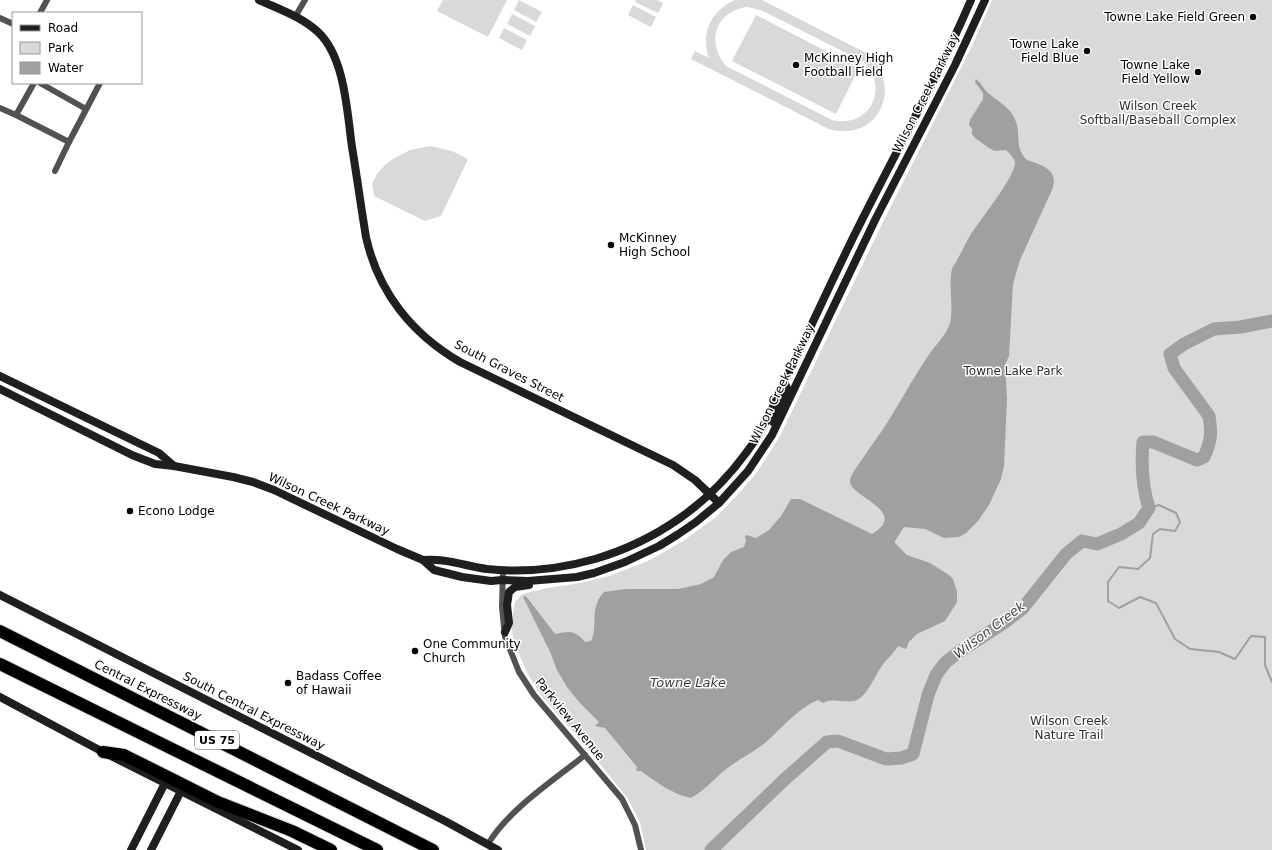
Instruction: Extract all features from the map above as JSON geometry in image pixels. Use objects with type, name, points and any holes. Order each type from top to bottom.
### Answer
[{"type":"highway","name":"Central Expressway","points":[[0,631],[433,850]]},
{"type":"highway","name":"US 75","points":[[0,664],[378,850]]},
{"type":"highway","points":[[103,752],[124,755],[218,802],[292,831],[331,850]]},
{"type":"main road","name":"South Graves Street","points":[[259,0],[295,17],[318,32],[327,44],[339,71],[344,95],[366,237],[374,264],[384,287],[404,316],[428,341],[460,362],[670,463],[688,474],[718,503]]},
{"type":"main road","name":"Wilson Creek Parkway","points":[[423,560],[438,559],[503,570],[554,568],[581,563],[614,553],[644,540],[671,525],[710,494],[730,473],[749,449],[767,419],[849,246],[939,69],[971,0]]},
{"type":"main road","name":"Wilson Creek Parkway","points":[[0,389],[132,455],[155,464],[233,477],[264,486],[423,560],[434,570],[456,576],[491,581],[548,580],[577,577],[594,573],[625,562],[659,546],[696,522],[718,503],[748,471],[765,447],[785,410],[878,213],[955,65],[985,0]]},
{"type":"main road","points":[[0,376],[159,453],[174,466]]},
{"type":"main road","points":[[765,447],[768,432],[786,394],[787,388],[784,382]]},
{"type":"main road","points":[[504,632],[509,622],[507,600],[509,592],[513,588],[518,586],[571,580],[594,573]]},
{"type":"main road","name":"South Central Expressway","points":[[0,595],[445,821],[498,850]]},
{"type":"main road","points":[[0,697],[103,752],[298,850]]},
{"type":"main road","points":[[131,850],[165,783]]},
{"type":"main road","points":[[151,850],[181,791]]},
{"type":"street","points":[[41,12],[47,0]]},
{"type":"street","points":[[295,17],[305,0]]},
{"type":"street","points":[[0,18],[12,24]]},
{"type":"street","points":[[16,115],[33,84]]},
{"type":"street","points":[[42,84],[86,108]]},
{"type":"street","points":[[55,171],[99,84]]},
{"type":"street","points":[[0,108],[69,142]]},
{"type":"street","name":"Parkview Avenue","points":[[503,570],[502,607],[504,632],[514,661],[534,695],[617,792],[627,807],[635,825],[640,850]]},
{"type":"street","points":[[488,844],[495,832],[516,810],[584,755]]},
{"type":"green space","points":[[443,0],[507,0],[488,37],[437,11]]},
{"type":"green space","points":[[519,0],[542,12],[536,22],[514,10]]},
{"type":"green space","points":[[636,0],[657,0],[663,3],[658,13],[635,2]]},
{"type":"green space","points":[[735,0],[762,0],[868,54],[878,65],[883,78],[885,91],[882,104],[877,115],[867,124],[855,130],[831,130],[691,59],[695,51],[709,58],[706,40],[707,32],[714,16],[727,4]],"holes":[[[747,7],[761,10],[864,62],[872,73],[875,84],[875,95],[872,104],[865,113],[856,119],[845,121],[832,120],[726,66],[716,48],[715,38],[721,21],[727,15],[736,10]]]},
{"type":"green space","name":"Towne Lake Park","points":[[992,0],[1272,0],[1272,850],[646,850],[640,822],[628,799],[589,750],[541,695],[527,673],[514,642],[511,626],[515,602],[522,594],[606,577],[646,562],[683,541],[716,517],[758,471],[780,436],[884,220],[972,46]]},
{"type":"green space","points":[[633,5],[656,17],[651,27],[628,15]]},
{"type":"green space","points":[[512,14],[535,26],[530,36],[507,24]]},
{"type":"green space","name":"McKinney High Football Field","points":[[756,15],[859,68],[836,114],[732,61]]},
{"type":"green space","points":[[504,28],[527,40],[522,50],[499,38]]},
{"type":"green space","points":[[430,146],[452,151],[468,159],[441,216],[425,221],[374,196],[372,184],[377,174],[393,159],[410,150]]},
{"type":"water","name":"Towne Lake","points":[[976,79],[990,95],[1011,112],[1016,122],[1020,151],[1027,160],[1048,169],[1052,173],[1054,183],[1020,260],[1013,284],[1009,356],[1005,365],[1007,399],[1004,466],[1001,479],[989,505],[978,521],[966,533],[959,537],[944,538],[925,529],[904,527],[895,541],[895,543],[907,555],[930,563],[949,575],[953,579],[957,592],[957,602],[945,621],[917,634],[908,643],[906,649],[898,646],[881,667],[865,694],[857,700],[827,701],[823,703],[818,700],[797,713],[765,743],[729,767],[696,795],[691,798],[677,794],[641,771],[637,771],[637,767],[605,728],[595,726],[599,722],[579,702],[567,687],[557,670],[551,654],[523,597],[526,596],[555,634],[572,632],[578,635],[585,642],[591,641],[594,632],[595,612],[598,600],[604,592],[626,589],[678,589],[701,584],[714,577],[723,560],[731,552],[744,547],[746,541],[745,536],[747,535],[756,538],[769,530],[781,516],[791,499],[800,499],[872,534],[882,526],[885,519],[882,512],[853,487],[850,482],[851,477],[887,423],[923,364],[948,328],[951,317],[951,276],[953,268],[971,234],[997,198],[1014,169],[1015,162],[1006,150],[995,151],[975,138],[972,134],[972,129],[969,125],[970,120],[983,99],[983,93],[975,82]]},
{"type":"waterway","name":"Wilson Creek","points":[[711,850],[785,779],[827,742],[838,741],[886,759],[901,758],[913,754],[928,695],[936,675],[945,663],[1023,608],[1066,554],[1082,541],[1097,544],[1121,534],[1139,523],[1149,508],[1143,475],[1143,442],[1153,442],[1197,460],[1204,457],[1210,437],[1209,416],[1174,368],[1170,354],[1184,344],[1214,329],[1241,327],[1272,321]]},
{"type":"waterway","points":[[1149,508],[1159,505],[1176,513],[1180,522],[1175,531],[1160,529],[1153,534],[1150,558],[1138,569],[1119,567],[1108,582],[1108,601],[1119,608],[1140,597],[1156,603],[1175,639],[1190,649],[1219,652],[1235,659],[1251,636],[1265,637],[1265,665],[1272,682]]},
{"type":"place","name":"Towne Lake Field Green","points":[[1253,17]]},
{"type":"place","name":"Towne Lake Field Blue","points":[[1087,51]]},
{"type":"place","name":"McKinney High Football Field","points":[[796,65]]},
{"type":"place","name":"Towne Lake Field Yellow","points":[[1198,72]]},
{"type":"place","name":"McKinney High School","points":[[611,245]]},
{"type":"place","name":"Econo Lodge","points":[[130,511]]},
{"type":"place","name":"One Community Church","points":[[415,651]]},
{"type":"place","name":"Badass Coffee of Hawaii","points":[[288,683]]},
{"type":"park label","name":"Wilson Creek Softball/Baseball Complex","points":[[1158,113]]},
{"type":"park label","name":"Wilson Creek Nature Trail","points":[[1069,728]]}]
